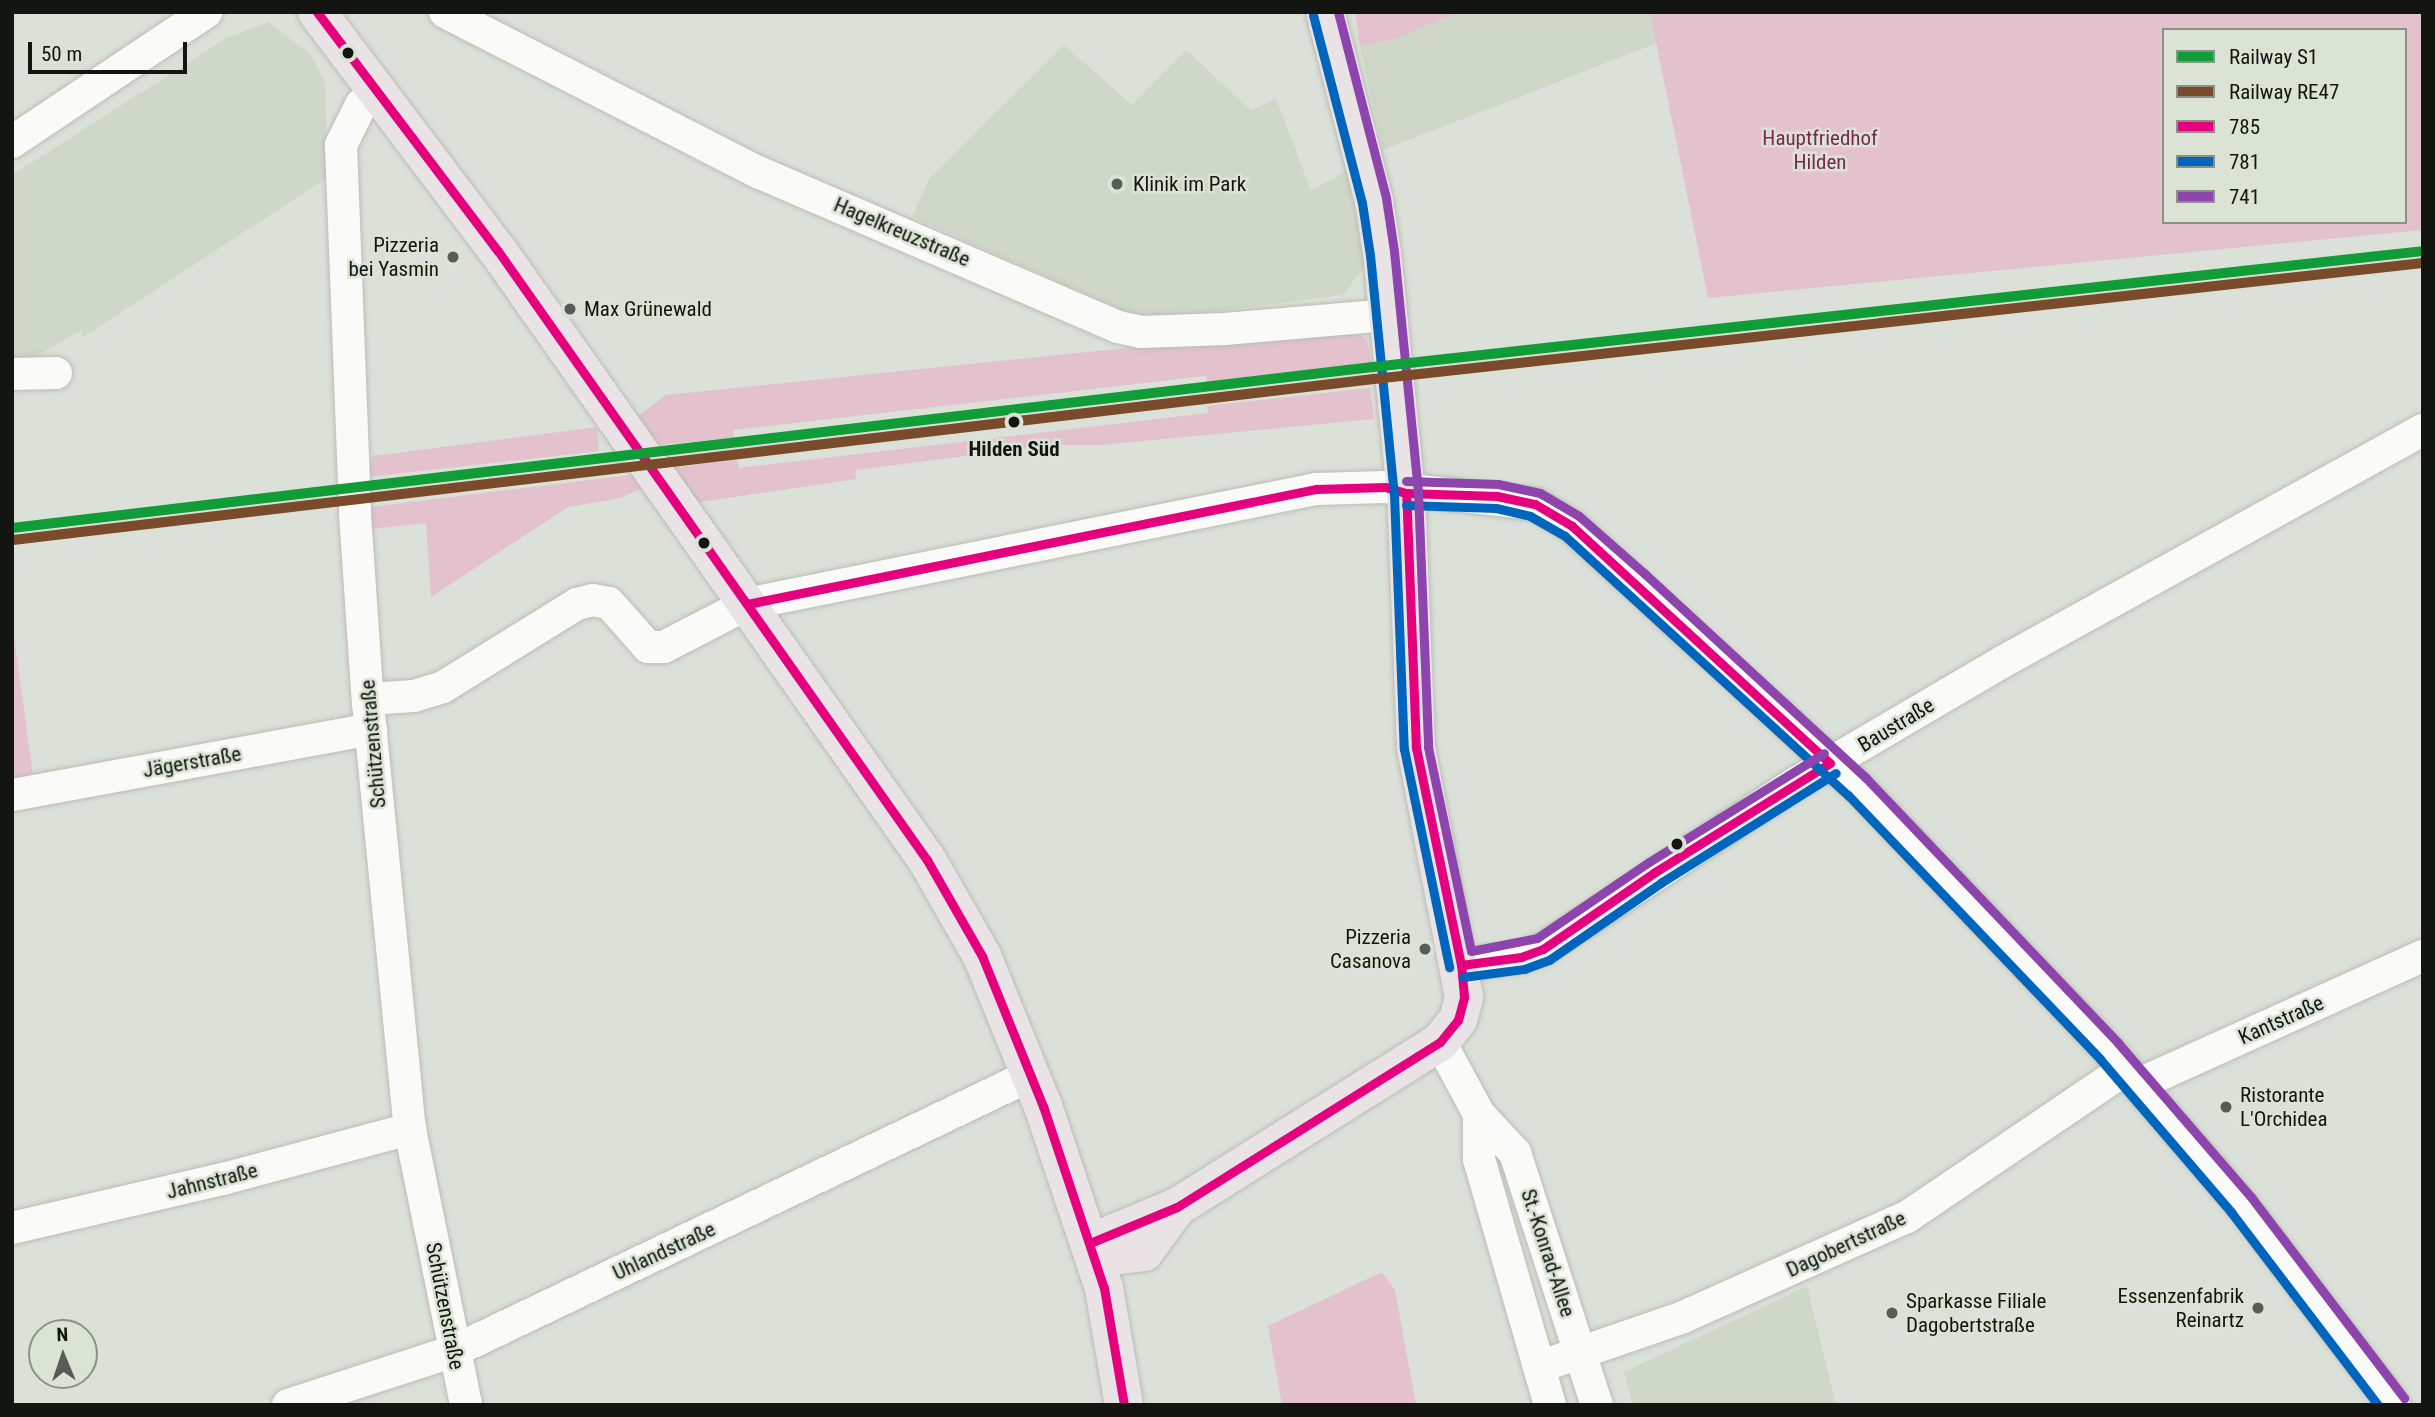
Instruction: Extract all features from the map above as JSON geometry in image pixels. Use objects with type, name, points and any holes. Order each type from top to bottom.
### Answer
[{"type":"main road","points":[[317,12],[380,92],[927,860],[982,956],[1031,1075],[1090,1243],[1115,1348],[1124,1405]]},
{"type":"main road","points":[[1090,1243],[1177,1207],[1440,1042],[1462,1008],[1461,965],[1419,772],[1391,490],[1389,315],[1374,201],[1325,12]]},
{"type":"main road","points":[[1115,1348],[1144,1252],[1177,1207]]},
{"type":"main road","points":[[1090,1243],[1117,1255],[1144,1252]]},
{"type":"street","points":[[12,142],[205,12]]},
{"type":"street","name":"Hagelkreuzstraße","points":[[445,12],[758,172],[1118,327],[1140,332],[1225,329],[1389,315]]},
{"type":"street","name":"Schützenstraße","points":[[380,92],[361,105],[341,145],[354,482],[369,714],[410,1129],[466,1405]]},
{"type":"street","points":[[12,374],[56,373]]},
{"type":"street","name":"Baustraße","points":[[1461,965],[1521,957],[1543,949],[1655,872],[2004,661],[2423,430]]},
{"type":"street","name":"Jägerstraße","points":[[12,795],[369,714],[443,687],[577,604],[609,603],[649,647],[664,647],[747,604],[1316,489],[1391,490],[1510,499],[1535,504],[1572,526],[1830,764],[2132,1076],[2241,1203],[2394,1405]]},
{"type":"street","name":"Kantstraße","points":[[2132,1076],[2423,956]]},
{"type":"street","name":"St.-Konrad-Allee","points":[[1440,1042],[1479,1114],[1515,1153],[1597,1405]]},
{"type":"street","name":"Uhlandstraße","points":[[288,1405],[454,1351],[1031,1075]]},
{"type":"street","name":"Dagobertstraße","points":[[1539,1367],[1683,1317],[1907,1217],[2132,1076]]},
{"type":"street","name":"St.-Konrad-Allee","points":[[1479,1114],[1479,1159],[1549,1405]]},
{"type":"street","name":"Jahnstraße","points":[[12,1228],[223,1179],[410,1129]]},
{"type":"shaded area","points":[[1459,12],[1650,12],[1657,43],[1383,150],[1360,46],[1392,40]]},
{"type":"shaded area","points":[[269,22],[311,55],[325,83],[328,177],[82,338],[82,330],[12,370],[12,175],[227,38]]},
{"type":"shaded area","name":"Klinik im Park","points":[[1064,45],[1132,105],[1186,50],[1252,111],[1276,98],[1311,191],[1347,171],[1365,265],[1343,295],[1177,316],[1130,314],[912,217],[930,177]]},
{"type":"shaded area","points":[[1807,1286],[1836,1405],[1633,1405],[1624,1372]]},
{"type":"green space","points":[[1355,12],[1459,12],[1392,40],[1360,46]]},
{"type":"green space","name":"Hauptfriedhof Hilden","points":[[1650,12],[2423,12],[2423,230],[1708,298]]},
{"type":"green space","points":[[1359,334],[1367,340],[1371,362],[1207,383],[1206,376],[733,430],[734,438],[648,446],[631,421],[666,395],[1127,348]]},
{"type":"green space","points":[[1370,388],[1374,419],[1101,445],[1054,445],[855,470],[856,479],[687,504],[663,469],[737,460],[739,468],[1208,413],[1207,406]]},
{"type":"green space","points":[[597,427],[599,451],[367,477],[373,456]]},
{"type":"green space","points":[[639,474],[644,487],[621,498],[568,507],[431,597],[426,523],[372,529],[370,507]]},
{"type":"green space","points":[[12,621],[34,783],[12,786]]},
{"type":"green space","points":[[1382,1272],[1395,1290],[1416,1405],[1282,1405],[1268,1326]]},
{"type":"rail line","name":"S1","points":[[12,528],[1373,367],[2423,251]]},
{"type":"rail line","name":"RE47","points":[[13,540],[1374,379],[2423,263]]},
{"type":"transit line","name":"785","points":[[317,12],[498,251],[927,860],[982,956],[1043,1106],[1104,1288],[1124,1405]]},
{"type":"transit line","name":"741","points":[[1338,12],[1386,198],[1394,251],[1418,493],[1428,747],[1471,951],[1537,938],[1649,862],[1824,753]]},
{"type":"transit line","name":"781","points":[[1313,15],[1362,203],[1370,255],[1394,494],[1404,749],[1449,967]]},
{"type":"transit line","name":"741","points":[[1406,481],[1498,484],[1540,493],[1579,516],[1645,574],[1866,778],[2118,1043],[2251,1197],[2404,1398]]},
{"type":"transit line","name":"785","points":[[747,604],[1316,489],[1385,487],[1406,493],[1497,496],[1535,504],[1572,526],[1830,763]]},
{"type":"transit line","name":"785","points":[[1090,1243],[1177,1207],[1440,1042],[1458,1020],[1464,997],[1461,965],[1416,748],[1406,493]]},
{"type":"transit line","name":"781","points":[[1406,505],[1496,508],[1530,516],[1565,536],[1848,795],[2100,1059],[2231,1212],[2378,1405]]},
{"type":"transit line","name":"785","points":[[1461,965],[1521,957],[1543,949],[1655,872],[1830,763]]},
{"type":"transit line","name":"781","points":[[1463,977],[1524,969],[1549,960],[1662,882],[1836,773]]},
{"type":"place","name":"Klinik im Park","points":[[1117,184]]},
{"type":"place","name":"Pizzeria bei Yasmin","points":[[453,257]]},
{"type":"place","name":"Max Grünewald","points":[[570,309]]},
{"type":"place","name":"Hilden Süd","points":[[1014,422]]},
{"type":"place","name":"Pizzeria Casanova","points":[[1425,949]]},
{"type":"place","name":"Ristorante L'Orchidea","points":[[2226,1107]]},
{"type":"place","name":"Essenzenfabrik Reinartz","points":[[2258,1308]]},
{"type":"place","name":"Sparkasse Filiale Dagobertstraße","points":[[1892,1313]]}]
